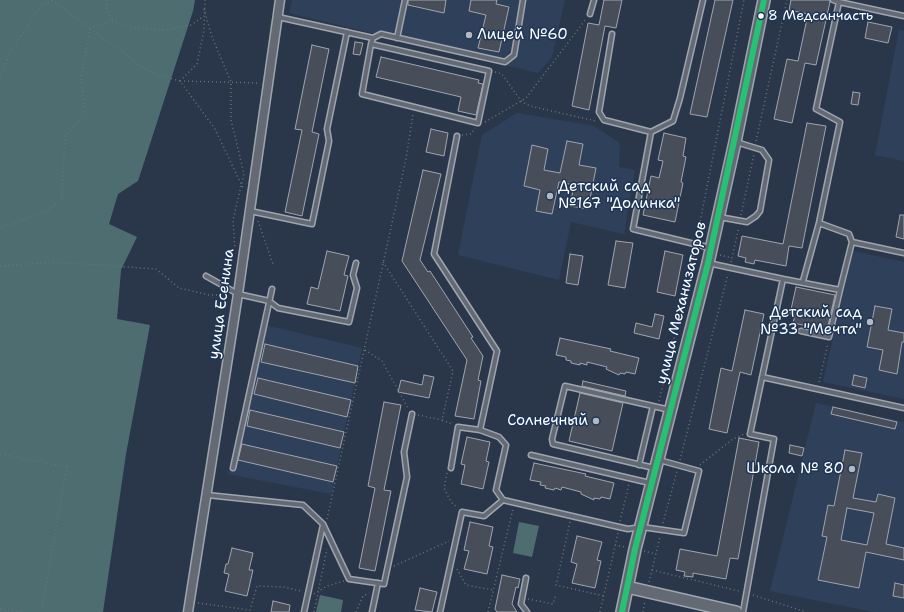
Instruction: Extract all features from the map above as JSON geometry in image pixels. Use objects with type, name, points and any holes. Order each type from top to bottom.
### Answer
[{"type":"main road","name":"улица Механизаторов","points":[[622,612],[657,464],[708,262],[735,142],[764,0]]},
{"type":"main road","points":[[627,587],[715,610],[736,612]]},
{"type":"street","name":"улица Есенина","points":[[188,612],[252,209],[280,0]]},
{"type":"lane","points":[[397,38],[405,0]]},
{"type":"lane","points":[[278,17],[373,38],[381,34],[505,62],[514,55],[523,0]]},
{"type":"lane","points":[[590,14],[594,0]]},
{"type":"lane","points":[[612,34],[599,112],[604,120],[651,132],[673,121],[680,98],[702,0]]},
{"type":"lane","points":[[833,0],[904,16]]},
{"type":"lane","points":[[803,281],[819,223],[840,122],[816,110],[839,2]]},
{"type":"lane","points":[[252,209],[312,224],[329,141],[328,127],[347,32]]},
{"type":"lane","points":[[371,44],[489,71],[478,122],[362,94],[371,44],[373,38]]},
{"type":"lane","points":[[651,132],[633,229],[711,248]]},
{"type":"lane","points":[[456,136],[434,254],[497,351],[480,430]]},
{"type":"lane","points":[[718,217],[747,222],[756,216],[760,210],[769,160],[762,150],[755,146],[735,142]]},
{"type":"lane","points":[[801,331],[830,337],[852,242],[849,234],[819,223]]},
{"type":"lane","points":[[852,242],[904,253]]},
{"type":"lane","points":[[708,262],[840,290]]},
{"type":"lane","points":[[206,276],[238,294],[269,301],[278,308],[349,322],[357,288],[353,275],[356,264]]},
{"type":"lane","points":[[743,612],[774,439],[750,434],[783,279]]},
{"type":"lane","points":[[233,468],[272,289]]},
{"type":"lane","points":[[762,377],[904,408]]},
{"type":"lane","points":[[451,468],[458,427],[480,430],[499,437],[506,445],[496,490],[503,500],[619,527],[642,527],[661,531],[684,533],[699,471],[679,465],[639,465],[553,444],[552,438],[565,386],[671,410]]},
{"type":"lane","points":[[639,465],[655,406]]},
{"type":"lane","points":[[207,495],[303,505],[323,524],[349,579],[384,584],[408,477],[404,452],[412,414]]},
{"type":"lane","points":[[531,455],[653,484]]},
{"type":"lane","points":[[440,612],[462,512],[484,516],[503,500]]},
{"type":"lane","points":[[304,612],[323,524]]},
{"type":"lane","points":[[526,578],[521,604],[527,612]]},
{"type":"lane","points":[[372,612],[378,583]]},
{"type":"path","points":[[0,78],[10,52],[41,6],[52,0],[151,73],[180,81],[268,84]]},
{"type":"path","points":[[107,0],[106,7],[113,21]]},
{"type":"path","points":[[180,81],[196,64],[204,30],[205,0]]},
{"type":"path","points":[[655,406],[696,244],[744,0]]},
{"type":"path","points":[[643,612],[661,531],[730,267],[787,0]]},
{"type":"path","points":[[204,9],[212,37],[231,82],[231,120],[244,174],[233,220],[235,250]]},
{"type":"path","points":[[456,136],[471,134],[478,122],[486,122],[526,98],[590,14]]},
{"type":"path","points":[[90,28],[113,21],[134,28],[169,30],[191,25],[204,16]]},
{"type":"path","points":[[0,228],[46,212],[62,199],[65,137],[85,114],[81,79],[90,28]]},
{"type":"path","points":[[489,71],[502,74],[521,100],[530,106],[594,121],[604,120]]},
{"type":"path","points":[[180,81],[215,129],[252,209],[273,264]]},
{"type":"path","points":[[314,612],[331,532],[327,523],[406,159],[414,107]]},
{"type":"path","points":[[0,266],[52,262],[156,269],[180,288],[209,296],[238,294]]},
{"type":"path","points":[[383,262],[453,371],[442,420]]},
{"type":"path","points":[[817,389],[830,337]]},
{"type":"path","points":[[364,350],[382,361],[412,414],[442,420],[458,427]]},
{"type":"path","points":[[694,470],[733,439],[751,431]]},
{"type":"path","points":[[0,454],[66,467],[41,612]]},
{"type":"path","points":[[451,468],[446,475],[444,488],[451,502],[462,512]]},
{"type":"path","points":[[600,612],[630,478]]},
{"type":"path","points":[[488,612],[514,508]]},
{"type":"path","points":[[570,521],[556,585],[604,596]]},
{"type":"path","points":[[387,570],[457,537]]},
{"type":"path","points":[[452,561],[466,585],[493,590]]},
{"type":"path","points":[[652,570],[746,592],[806,612]]},
{"type":"path","points":[[195,607],[196,603],[250,610],[257,586],[284,587]]},
{"type":"path","points":[[356,612],[363,596],[376,590]]},
{"type":"path","points":[[522,597],[553,604],[556,594]]},
{"type":"path","points":[[0,609],[22,612]]},
{"type":"shaded area","name":"Лицей №60","points":[[292,0],[565,0],[552,57],[538,73],[289,13]]},
{"type":"shaded area","points":[[899,30],[904,31],[904,161],[875,155]]},
{"type":"shaded area","name":"Детский сад №167 \"Долинка\"","points":[[517,113],[594,126],[620,143],[619,167],[635,170],[624,234],[571,222],[559,280],[458,255],[482,135]]},
{"type":"shaded area","name":"Детский сад №33 \"Мечта\"","points":[[853,251],[904,262],[904,399],[823,382]]},
{"type":"shaded area","points":[[261,324],[362,348],[331,494],[228,474]]},
{"type":"shaded area","name":"Школа № 80","points":[[816,403],[904,422],[904,612],[874,612],[770,591]]},
{"type":"green space","points":[[0,0],[195,0],[193,11],[138,181],[118,194],[109,224],[137,237],[121,270],[117,319],[150,325],[126,454],[103,612],[0,612]]},
{"type":"green space","points":[[519,522],[539,526],[532,557],[513,553]]},
{"type":"green space","points":[[320,595],[343,600],[341,612],[316,612]]},
{"type":"building","points":[[408,0],[446,0],[444,13],[408,5]]},
{"type":"building","points":[[471,0],[497,0],[496,4],[509,7],[499,52],[478,48],[486,15],[469,11]]},
{"type":"building","points":[[604,0],[622,0],[616,28],[605,26],[589,110],[572,106],[588,23],[599,25]]},
{"type":"building","points":[[715,0],[733,0],[707,117],[690,114]]},
{"type":"building","points":[[791,0],[830,0],[816,65],[805,63],[792,123],[774,119],[787,59],[798,61],[808,14],[789,10]]},
{"type":"building","points":[[868,22],[892,27],[888,43],[865,38]]},
{"type":"building","points":[[355,42],[363,43],[360,55],[353,54]]},
{"type":"building","points":[[312,45],[329,49],[312,132],[319,134],[302,216],[285,212],[302,130],[295,129]]},
{"type":"building","points":[[381,57],[479,80],[478,83],[483,84],[476,115],[458,111],[461,97],[376,77]]},
{"type":"building","points":[[853,92],[860,93],[858,105],[851,104]]},
{"type":"building","points":[[807,123],[826,126],[802,248],[789,246],[786,266],[755,260],[754,264],[745,262],[746,258],[738,256],[742,236],[783,244]]},
{"type":"building","points":[[431,129],[448,133],[444,156],[426,152]]},
{"type":"building","points":[[664,133],[686,138],[683,156],[686,157],[681,182],[683,183],[675,222],[643,215],[651,176],[659,178],[663,161],[658,160]]},
{"type":"building","points":[[567,141],[583,144],[579,165],[596,168],[588,209],[570,206],[574,185],[559,182],[552,214],[536,211],[540,190],[524,186],[532,145],[548,149],[544,170],[560,173]]},
{"type":"building","points":[[423,170],[441,174],[420,260],[428,272],[430,271],[473,337],[471,338],[483,356],[478,380],[481,381],[474,419],[455,416],[467,360],[402,261]]},
{"type":"building","points":[[900,215],[904,215],[904,239],[896,237]]},
{"type":"building","points":[[616,241],[633,243],[625,288],[608,285]]},
{"type":"building","points":[[327,251],[349,256],[344,275],[348,276],[340,311],[307,304],[311,287],[318,289]]},
{"type":"building","points":[[665,251],[683,255],[675,296],[657,292]]},
{"type":"building","points":[[570,254],[583,256],[578,285],[566,283]]},
{"type":"building","points":[[796,287],[835,295],[827,330],[793,323],[795,315],[790,314]]},
{"type":"building","points":[[875,306],[892,309],[888,330],[904,333],[904,342],[902,342],[897,374],[879,370],[883,350],[867,347]]},
{"type":"building","points":[[745,310],[764,314],[751,375],[740,372],[727,433],[709,429],[721,368],[732,371]]},
{"type":"building","points":[[655,314],[664,316],[659,339],[634,333],[636,323],[652,327]]},
{"type":"building","points":[[560,338],[611,349],[610,351],[639,358],[635,374],[626,372],[625,374],[620,373],[619,375],[606,369],[607,367],[587,362],[587,365],[571,363],[571,361],[566,360],[566,357],[556,355]]},
{"type":"building","points":[[265,344],[358,366],[355,383],[261,362]]},
{"type":"building","points":[[424,375],[434,377],[429,398],[398,392],[401,380],[422,385]]},
{"type":"building","points":[[854,375],[867,378],[865,388],[852,385]]},
{"type":"building","points":[[258,378],[351,400],[347,417],[254,394]]},
{"type":"building","points":[[583,381],[626,391],[625,396],[582,386]]},
{"type":"building","name":"Солнечный","points":[[580,393],[623,403],[612,451],[569,441]]},
{"type":"building","points":[[384,402],[401,405],[384,490],[391,491],[375,571],[359,568],[375,488],[368,486]]},
{"type":"building","points":[[833,407],[897,422],[895,429],[831,414]]},
{"type":"building","points":[[250,410],[344,432],[340,448],[247,426]]},
{"type":"building","points":[[467,437],[490,442],[486,461],[489,462],[483,489],[461,484],[465,465],[461,464]]},
{"type":"building","points":[[739,438],[759,442],[738,559],[730,558],[726,579],[693,573],[693,577],[684,576],[685,572],[676,570],[680,549],[717,556]]},
{"type":"building","points":[[242,444],[337,466],[333,482],[238,460]]},
{"type":"building","points":[[790,445],[804,448],[802,456],[789,453]]},
{"type":"building","points":[[845,450],[862,453],[853,498],[876,502],[878,494],[895,498],[886,544],[904,548],[904,560],[866,552],[859,588],[818,580],[827,537],[822,536],[828,505],[834,506]],"holes":[[[847,508],[874,513],[867,545],[841,540]]]},
{"type":"building","points":[[534,463],[586,474],[585,476],[614,483],[610,499],[601,497],[600,499],[594,498],[594,500],[581,494],[581,492],[562,487],[561,490],[555,488],[554,490],[545,488],[546,486],[540,485],[541,482],[530,480]]},
{"type":"building","points":[[470,522],[493,527],[489,546],[493,547],[487,574],[464,569],[469,551],[464,550]]},
{"type":"building","points":[[577,536],[602,542],[597,560],[601,561],[595,588],[572,583],[577,564],[571,562]]},
{"type":"building","points":[[232,548],[253,553],[249,570],[253,570],[247,596],[225,591],[229,574],[224,573]]},
{"type":"building","points":[[502,575],[520,579],[518,588],[516,587],[512,604],[517,612],[497,612],[495,609]]},
{"type":"building","points":[[895,583],[904,585],[904,598],[893,596]]},
{"type":"building","points":[[420,588],[437,592],[432,612],[415,610]]},
{"type":"building","points":[[273,601],[290,605],[289,612],[271,612]]},
{"type":"transit line","points":[[622,612],[635,549],[708,263],[764,0]]},
{"type":"place","name":"8 Медсанчасть","points":[[761,16]]},
{"type":"place","name":"Лицей №60","points":[[469,35]]},
{"type":"place","name":"Детский сад №167 \"Долинка\"","points":[[550,196]]},
{"type":"place","name":"Детский сад №33 \"Мечта\"","points":[[870,322]]},
{"type":"place","name":"Солнечный","points":[[596,421]]},
{"type":"place","name":"Школа № 80","points":[[852,469]]}]
